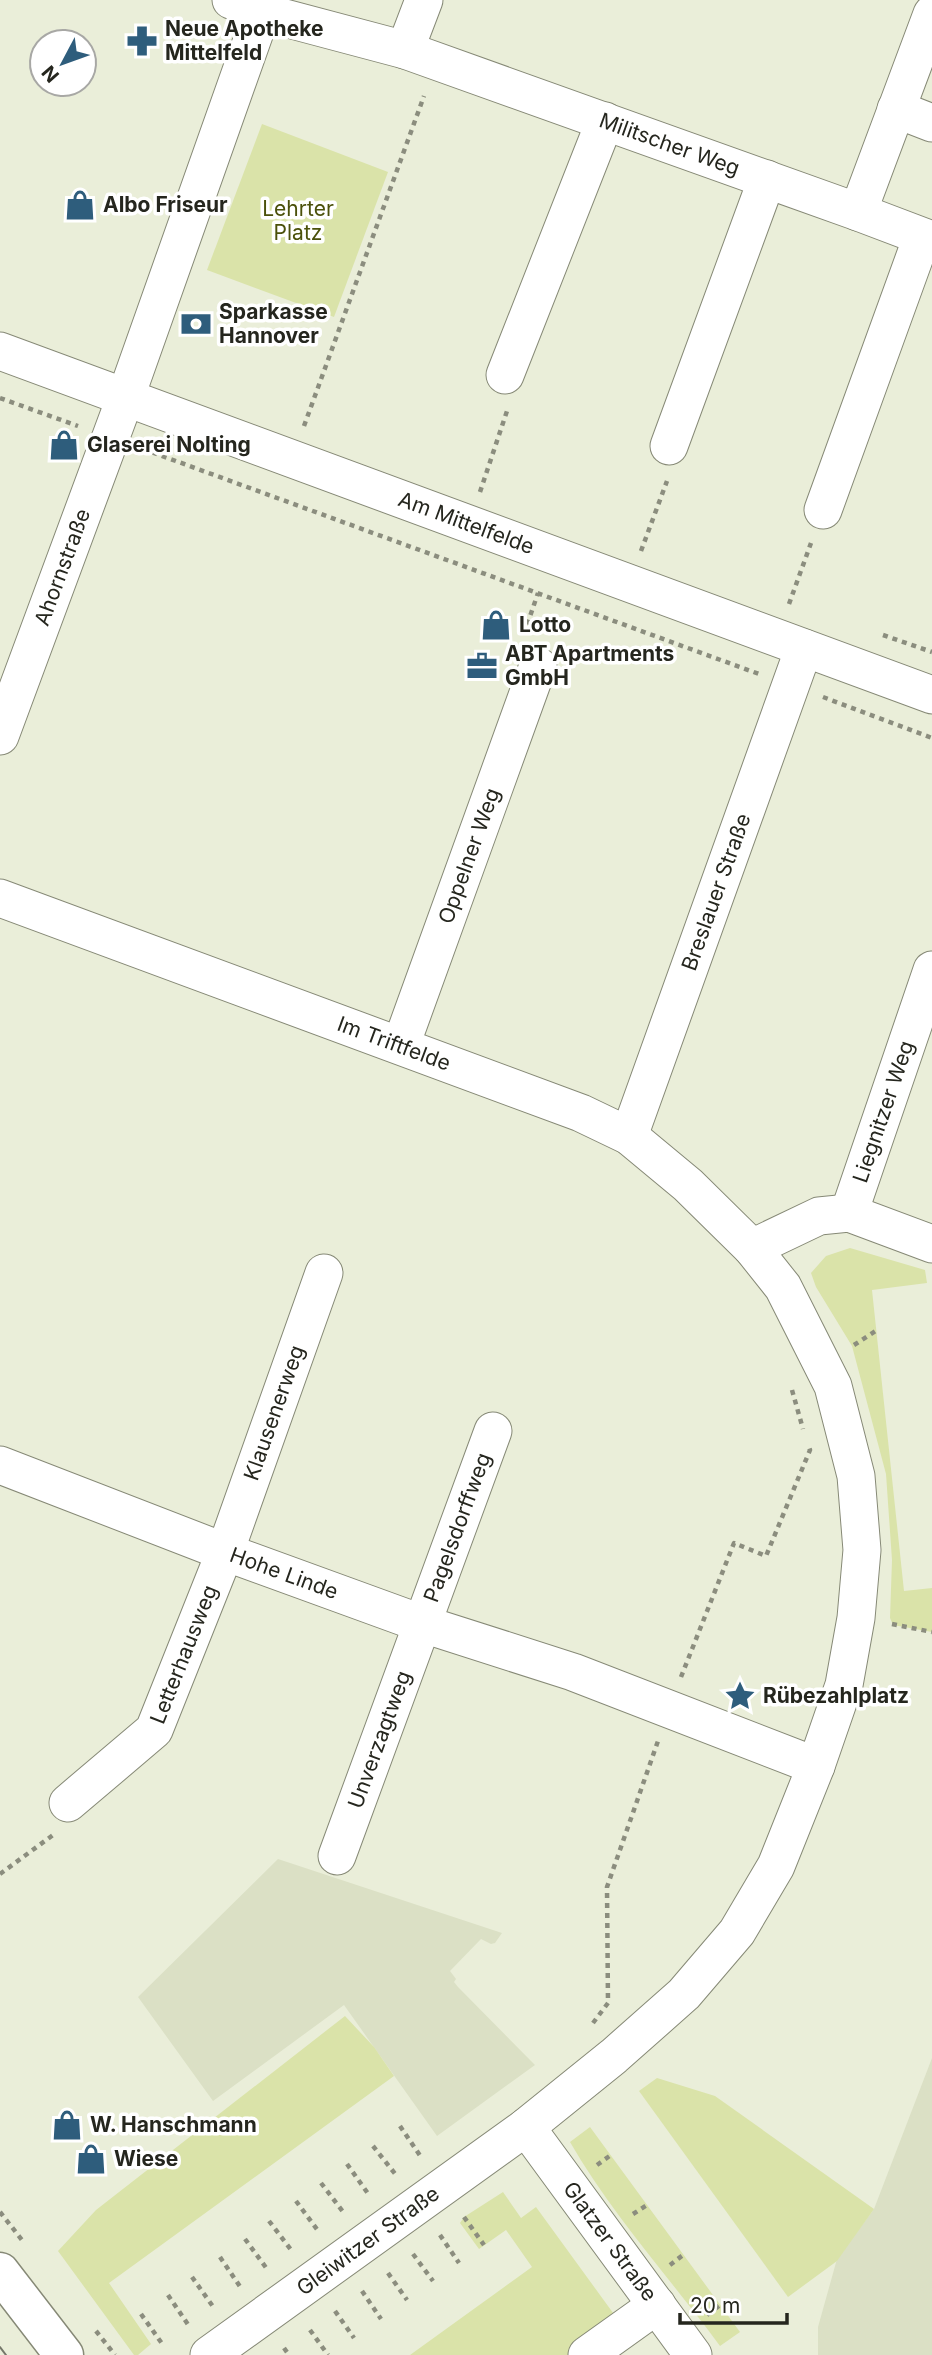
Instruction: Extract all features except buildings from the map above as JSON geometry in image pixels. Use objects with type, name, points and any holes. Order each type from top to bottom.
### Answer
[{"type":"main road","points":[[0,2272],[64,2355]]},
{"type":"street","points":[[421,55],[424,0]]},
{"type":"street","points":[[125,396],[247,6]]},
{"type":"street","name":"Militscher Weg","points":[[247,6],[421,55],[927,239]]},
{"type":"street","points":[[858,212],[932,14]]},
{"type":"street","points":[[896,110],[932,123]]},
{"type":"street","points":[[505,375],[605,121]]},
{"type":"street","points":[[669,446],[767,179]]},
{"type":"street","points":[[823,510],[927,239]]},
{"type":"street","name":"Am Mittelfelde","points":[[0,351],[932,695]]},
{"type":"street","name":"Ahornstraße","points":[[0,736],[125,396]]},
{"type":"street","name":"Breslauer Straße","points":[[629,1136],[790,643]]},
{"type":"street","name":"Oppelner Weg","points":[[401,1045],[538,666]]},
{"type":"street","name":"Im Triftfelde","points":[[0,898],[581,1113],[629,1136],[688,1185],[752,1248]]},
{"type":"street","name":"Liegnitzer Weg","points":[[849,1213],[932,970]]},
{"type":"street","points":[[526,2127],[614,2056],[684,1994],[737,1932],[776,1866],[816,1766],[844,1685],[856,1618],[862,1550],[856,1476],[833,1386],[783,1287],[752,1248],[819,1216],[849,1213],[932,1244]]},
{"type":"street","name":"Klausenerweg","points":[[225,1552],[324,1273]]},
{"type":"street","name":"Pagelsdorffweg","points":[[423,1624],[493,1431]]},
{"type":"street","name":"Hohe Linde","points":[[0,1465],[225,1552],[423,1624],[573,1672],[816,1766]]},
{"type":"street","name":"Letterhausweg","points":[[68,1803],[154,1730],[225,1552]]},
{"type":"street","name":"Unverzagtweg","points":[[337,1856],[423,1624]]},
{"type":"street","name":"Glatzer Straße","points":[[526,2127],[693,2355]]},
{"type":"street","name":"Gleiwitzer Straße","points":[[199,2340],[526,2127]]},
{"type":"street","points":[[587,2355],[657,2305]]},
{"type":"path","points":[[291,460],[421,55]]},
{"type":"path","points":[[468,525],[509,406],[505,375]]},
{"type":"path","points":[[0,398],[88,430]]},
{"type":"path","points":[[134,446],[764,676]]},
{"type":"path","points":[[629,584],[671,469],[669,446]]},
{"type":"path","points":[[790,643],[823,510]]},
{"type":"path","points":[[820,696],[932,738]]},
{"type":"path","points":[[0,1874],[69,1823],[68,1803]]},
{"type":"path","points":[[400,2126],[421,2157]]},
{"type":"path","points":[[373,2146],[396,2175]]},
{"type":"path","points":[[347,2164],[369,2195]]},
{"type":"path","points":[[321,2183],[344,2213]]},
{"type":"path","points":[[296,2202],[319,2232]]},
{"type":"path","points":[[464,2217],[484,2245]]},
{"type":"path","points":[[269,2221],[292,2251]]},
{"type":"path","points":[[440,2235],[459,2263]]},
{"type":"path","points":[[245,2239],[267,2270]]},
{"type":"path","points":[[413,2254],[433,2281]]},
{"type":"path","points":[[220,2257],[241,2288]]},
{"type":"path","points":[[388,2273],[407,2300]]},
{"type":"path","points":[[192,2277],[214,2308]]},
{"type":"path","points":[[362,2291],[381,2319]]},
{"type":"path","points":[[168,2295],[199,2340]]},
{"type":"path","points":[[335,2311],[354,2339]]},
{"type":"path","points":[[142,2314],[163,2345]]},
{"type":"path","points":[[310,2330],[328,2355]]},
{"type":"path","points":[[284,2348],[289,2355]]},
{"type":"shaded area","points":[[278,1859],[502,1933],[495,1943],[481,1939],[450,1971],[458,1987],[535,2065],[437,2136],[344,2005],[213,2101],[138,1997]]},
{"type":"shaded area","points":[[932,2058],[932,2355],[818,2355],[818,2327],[837,2259],[874,2209]]},
{"type":"green space","name":"Lehrter Platz","points":[[262,124],[388,172],[334,317],[207,270]]},
{"type":"green space","points":[[850,1248],[925,1270],[927,1283],[872,1290],[904,1591],[932,1588],[932,1632],[893,1625],[890,1618],[892,1560],[886,1474],[852,1346],[816,1287],[811,1273],[826,1256]]},
{"type":"green space","points":[[345,2016],[374,2047],[394,2076],[109,2283],[151,2344],[138,2355],[134,2355],[58,2251],[96,2210]]},
{"type":"green space","points":[[657,2078],[715,2096],[874,2209],[837,2261],[788,2297],[639,2091]]},
{"type":"green space","points":[[590,2127],[740,2332],[720,2346],[586,2169],[570,2142]]},
{"type":"green space","points":[[503,2192],[521,2218],[536,2207],[624,2328],[587,2355],[410,2355],[532,2267],[506,2230],[479,2249],[460,2223],[464,2217]]},
{"type":"tram line","points":[[0,2347],[6,2355]]},
{"type":"place","name":"Neue Apotheke Mittelfeld","points":[[142,41]]},
{"type":"place","name":"Albo Friseur","points":[[80,205]]},
{"type":"place","name":"Sparkasse Hannover","points":[[196,324]]},
{"type":"place","name":"Glaserei Nolting","points":[[64,445]]},
{"type":"place","name":"Lotto","points":[[496,625]]},
{"type":"place","name":"ABT Apartments GmbH","points":[[482,666]]},
{"type":"place","name":"Rübezahlplatz","points":[[740,1696]]},
{"type":"place","name":"W. Hanschmann","points":[[67,2125]]},
{"type":"place","name":"Wiese","points":[[91,2159]]}]
